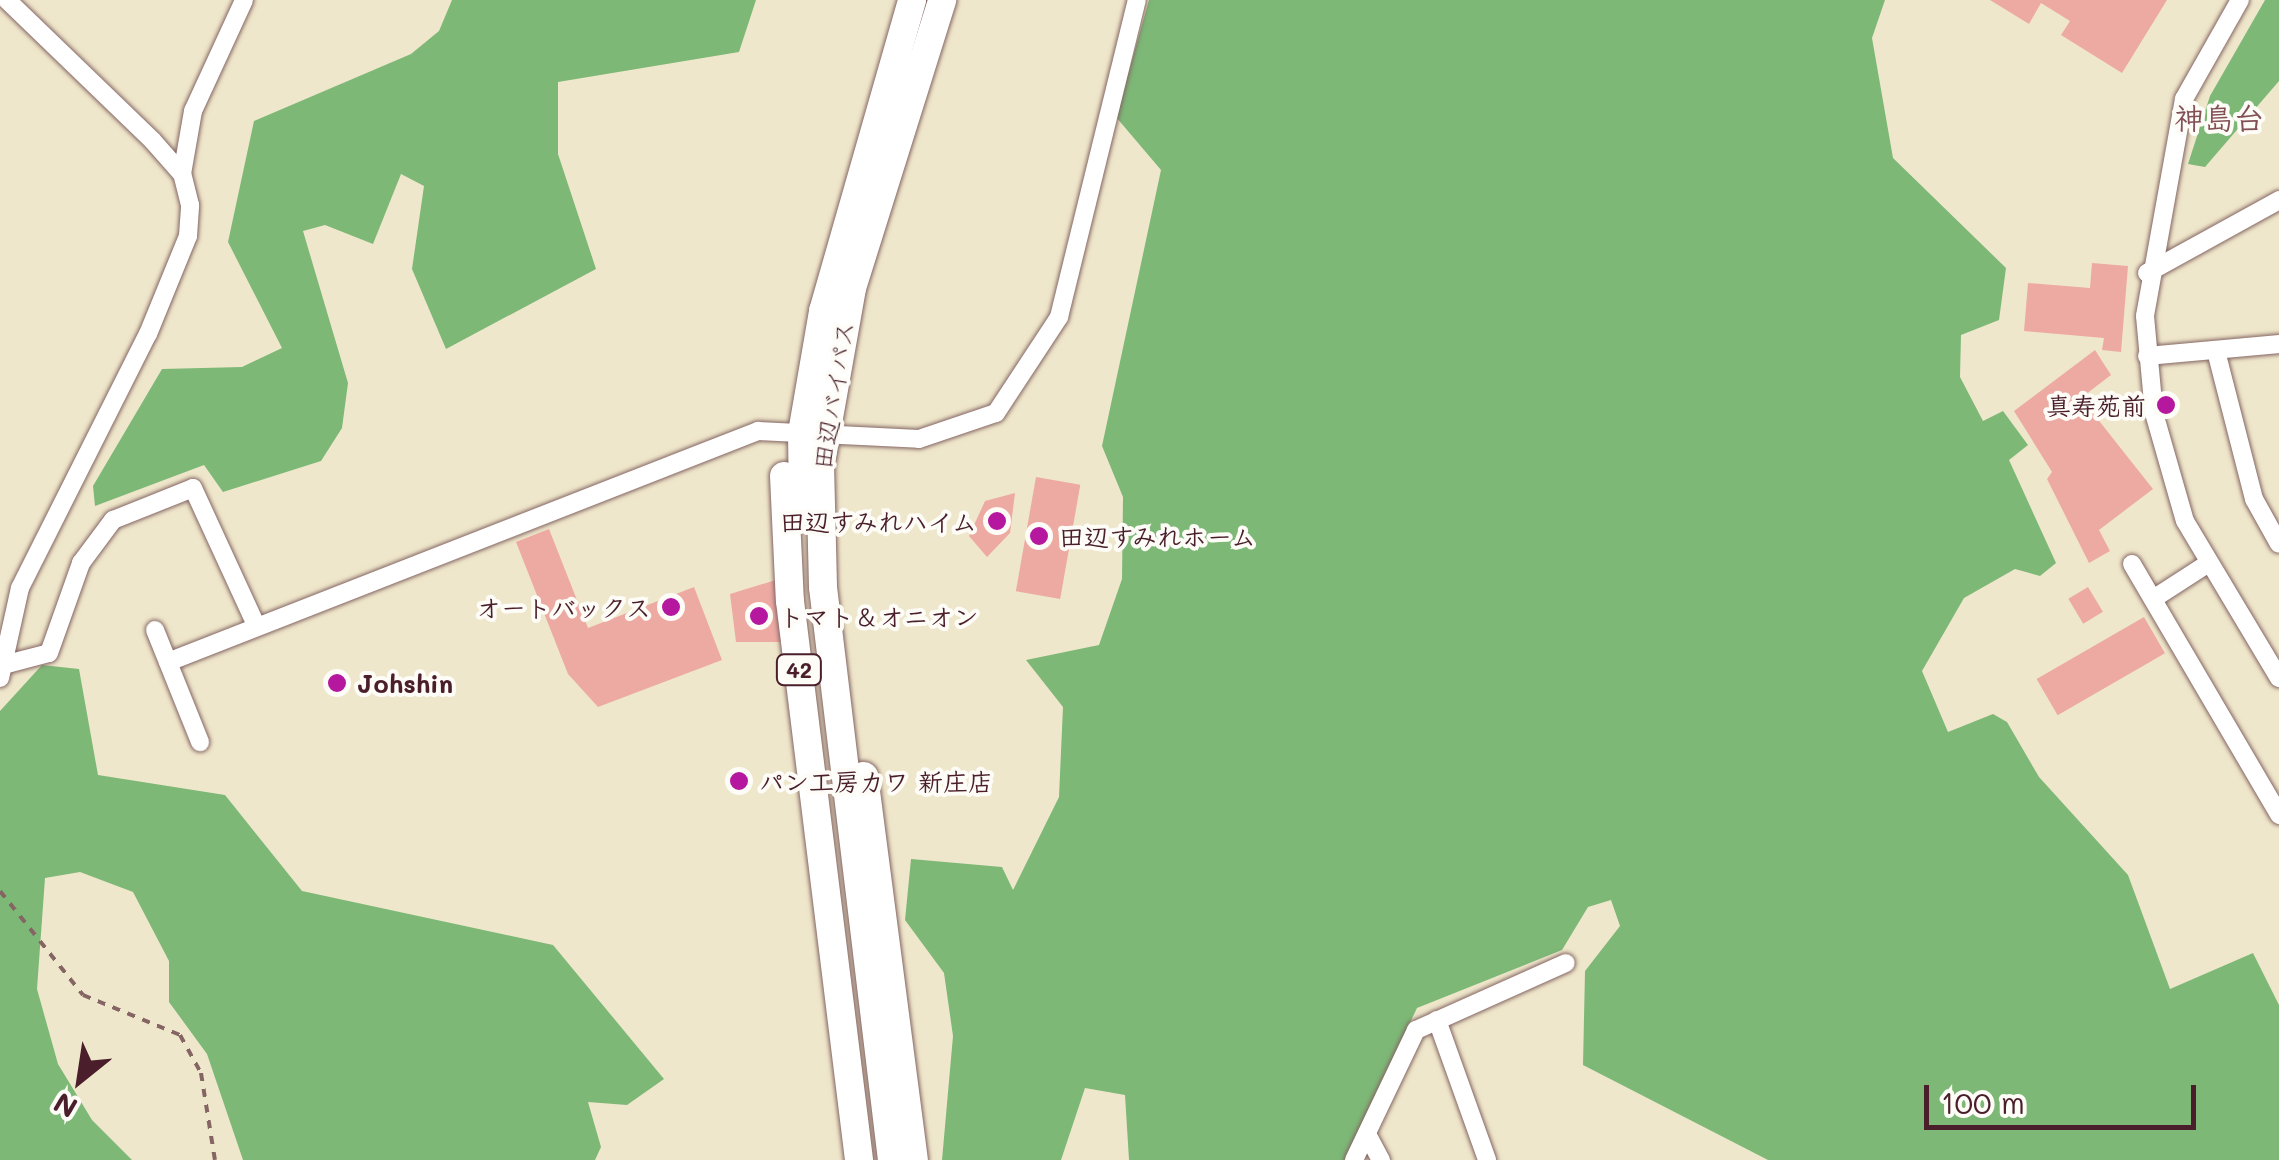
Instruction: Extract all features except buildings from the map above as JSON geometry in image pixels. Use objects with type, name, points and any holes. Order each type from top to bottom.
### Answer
[{"type":"highway","name":"42","points":[[859,1160],[790,601],[813,433],[812,308],[857,188],[912,0]]},
{"type":"highway","name":"田辺バイパス","points":[[880,1160],[823,588],[813,433],[942,0]]},
{"type":"highway","name":"42","points":[[813,433],[849,659],[914,1160]]},
{"type":"highway","name":"田辺バイパス","points":[[850,873],[892,1160]]},
{"type":"street","points":[[7,0],[182,174]]},
{"type":"street","points":[[4,671],[35,551],[188,236],[182,174],[194,110],[244,0]]},
{"type":"street","points":[[168,662],[541,509],[758,431],[919,439],[981,420],[1013,397],[1059,318],[1137,0]]},
{"type":"street","points":[[2240,0],[2184,99],[2147,273],[2147,356],[2165,466],[2207,564],[2279,678]]},
{"type":"street","points":[[2147,273],[2279,200]]},
{"type":"street","points":[[2147,356],[2279,344]]},
{"type":"street","points":[[2216,351],[2254,499],[2279,544]]},
{"type":"street","points":[[4,671],[49,653],[81,563],[113,520],[193,488],[256,625]]},
{"type":"street","points":[[2132,564],[2279,815]]},
{"type":"street","points":[[2153,599],[2207,564]]},
{"type":"street","points":[[155,630],[200,742]]},
{"type":"street","points":[[1354,1160],[1400,1055],[1437,1020],[1566,964]]},
{"type":"street","points":[[1437,1020],[1488,1160]]},
{"type":"street","points":[[1367,1134],[1381,1160]]},
{"type":"path","points":[[0,892],[83,995],[180,1036],[201,1072],[214,1160]]},
{"type":"green space","points":[[452,0],[756,0],[739,52],[558,82],[558,154],[596,269],[446,349],[412,269],[424,186],[401,174],[373,244],[325,225],[303,231],[348,383],[342,428],[321,461],[223,492],[204,465],[95,506],[93,486],[162,369],[242,367],[282,348],[228,242],[254,121],[411,54],[439,31]]},
{"type":"green space","points":[[1149,0],[1885,0],[1872,38],[1893,158],[2006,268],[1999,320],[1961,335],[1960,377],[1983,421],[2003,411],[2028,445],[2009,460],[2056,563],[2040,576],[2015,569],[1964,598],[1922,671],[1948,732],[1993,714],[2007,722],[2039,777],[2128,875],[2170,989],[2253,953],[2279,1005],[2279,1160],[1768,1160],[1583,1065],[1585,971],[1620,926],[1611,900],[1588,907],[1562,950],[1417,1008],[1345,1160],[1129,1160],[1125,1095],[1085,1088],[1061,1160],[942,1160],[953,1036],[944,973],[905,920],[911,859],[1002,867],[1013,890],[1059,797],[1063,707],[1026,660],[1099,645],[1122,579],[1123,497],[1102,446],[1161,170],[1116,117]]},
{"type":"green space","points":[[2265,0],[2279,0],[2279,81],[2205,167],[2188,164],[2210,96]]},
{"type":"green space","points":[[42,665],[79,669],[98,775],[225,795],[302,891],[553,945],[664,1079],[627,1105],[588,1102],[601,1147],[595,1160],[243,1160],[207,1054],[169,1002],[169,961],[133,892],[80,872],[45,878],[37,989],[58,1064],[92,1120],[132,1160],[0,1160],[0,711]]},
{"type":"place","name":"真寿苑前","points":[[2166,405]]},
{"type":"place","name":"田辺すみれハイム","points":[[997,521]]},
{"type":"place","name":"田辺すみれホーム","points":[[1039,536]]},
{"type":"place","name":"オートバックス","points":[[671,607]]},
{"type":"place","name":"トマト＆オニオン","points":[[759,616]]},
{"type":"place","name":"Johshin","points":[[337,683]]},
{"type":"place","name":"パン工房カワ 新庄店","points":[[739,781]]},
{"type":"district","name":"神島台","points":[[2219,117]]}]
